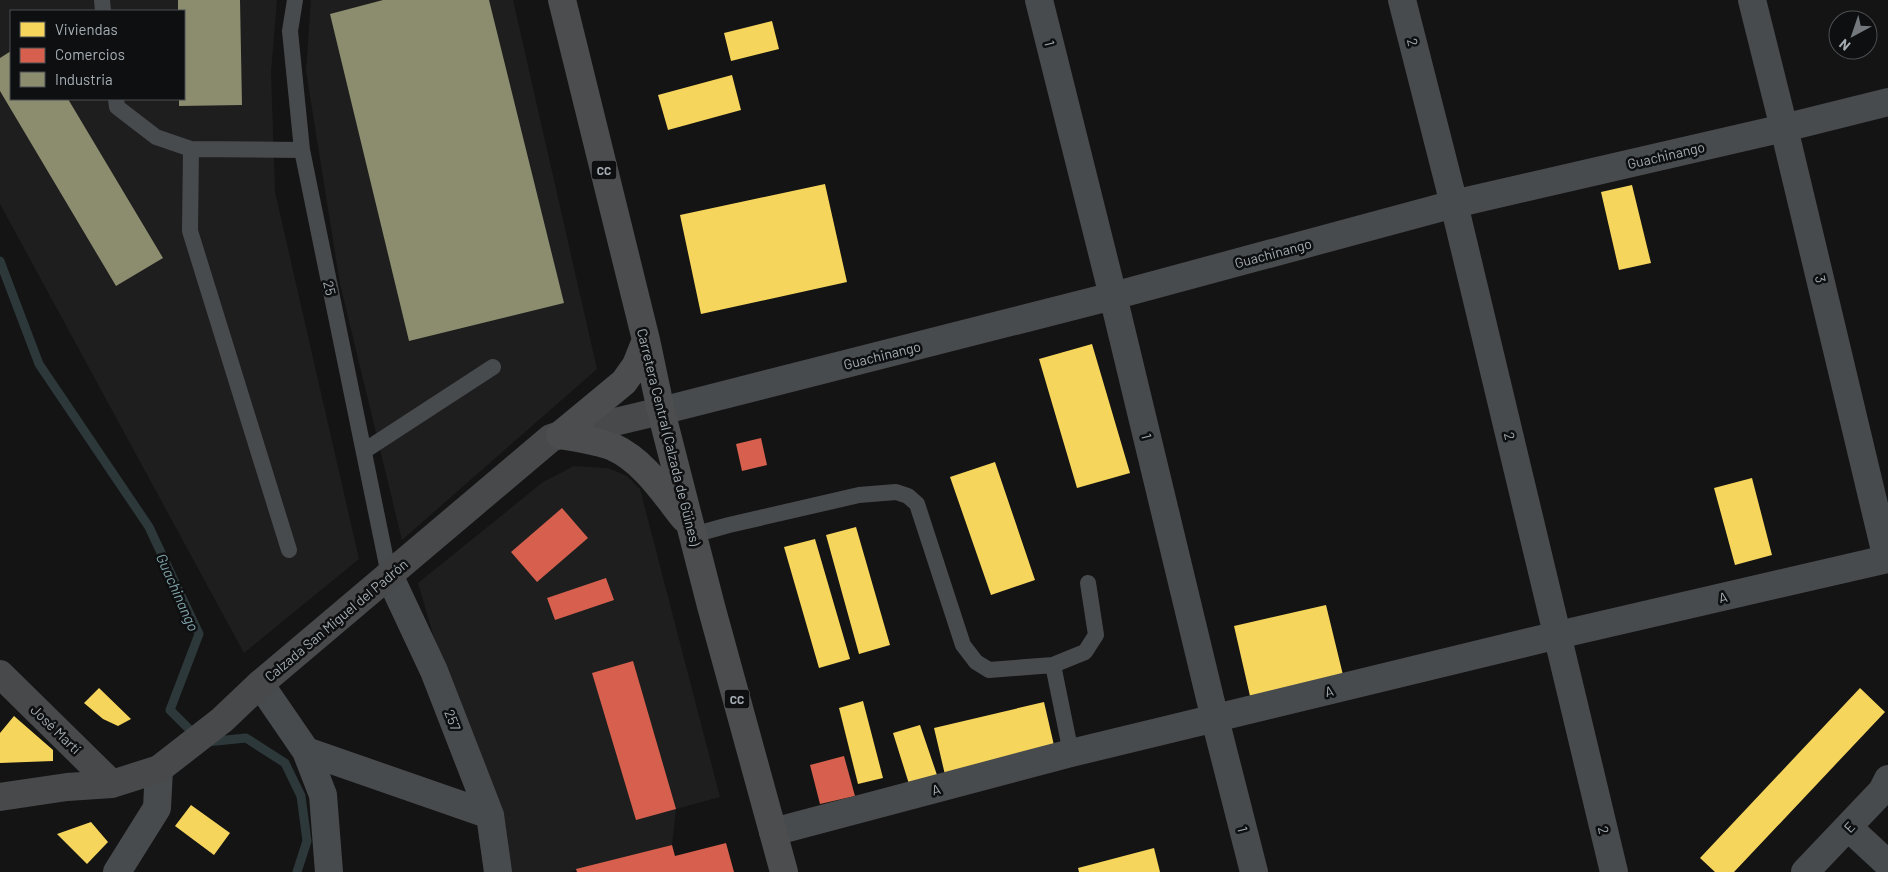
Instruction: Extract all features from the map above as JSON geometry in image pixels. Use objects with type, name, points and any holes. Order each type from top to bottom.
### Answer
[{"type":"main road","name":"Carretera Central (Calzada de Güines)","points":[[562,0],[646,340],[661,411],[784,872]]},
{"type":"main road","points":[[560,435],[624,382],[636,365],[646,340]]},
{"type":"main road","name":"Calzada San Miguel del Padrón","points":[[0,797],[67,787],[112,784],[169,762],[222,720],[260,684],[550,438],[661,411]]},
{"type":"main road","points":[[560,435],[613,447],[638,464],[647,471],[692,531]]},
{"type":"main road","name":"José Martí","points":[[0,674],[112,784]]},
{"type":"street","name":"1","points":[[1039,0],[1254,872]]},
{"type":"street","name":"2","points":[[1402,0],[1454,204],[1614,872]]},
{"type":"street","name":"3","points":[[1752,0],[1887,559]]},
{"type":"street","name":"Guachinango","points":[[661,411],[1113,296],[1454,204],[1784,128],[1888,102]]},
{"type":"street","name":"A","points":[[773,832],[1071,753],[1558,635],[1887,559]]},
{"type":"street","name":"257","points":[[389,575],[434,671],[490,815],[498,872]]},
{"type":"street","points":[[260,684],[306,751],[323,795],[329,872]]},
{"type":"street","points":[[306,751],[490,815]]},
{"type":"street","points":[[117,872],[157,808],[169,762]]},
{"type":"street","name":"E","points":[[1805,872],[1882,791],[1888,779]]},
{"type":"street","points":[[1848,828],[1888,864]]},
{"type":"lane","name":"25","points":[[295,0],[290,31],[302,150],[389,575]]},
{"type":"lane","points":[[116,100],[118,107],[156,138],[192,149],[302,150]]},
{"type":"lane","points":[[192,149],[190,231],[289,550]]},
{"type":"lane","points":[[364,451],[493,367]]},
{"type":"lane","points":[[692,531],[729,525],[860,495],[896,492],[908,496],[917,504],[963,645],[976,662],[990,670],[1053,665],[1085,652],[1096,635],[1088,583]]},
{"type":"lane","points":[[1053,665],[1071,753]]},
{"type":"shaded area","points":[[0,0],[277,0],[271,72],[275,192],[359,559],[244,653],[0,204]]},
{"type":"shaded area","points":[[311,0],[513,0],[597,369],[402,540],[340,284],[306,71]]},
{"type":"shaded area","points":[[574,466],[608,468],[627,476],[640,489],[720,797],[676,809],[672,845],[569,872],[502,872],[418,583],[543,482]]},
{"type":"building: Viviendas","points":[[772,21],[779,49],[731,61],[724,33]]},
{"type":"building: Viviendas","points":[[732,75],[741,110],[668,130],[658,95]]},
{"type":"building: Viviendas","points":[[825,184],[847,282],[701,314],[680,215]]},
{"type":"building: Viviendas","points":[[1632,185],[1651,263],[1619,270],[1601,192]]},
{"type":"building: Viviendas","points":[[1092,344],[1130,473],[1077,488],[1039,359]]},
{"type":"building: Viviendas","points":[[995,462],[1035,580],[991,595],[950,477]]},
{"type":"building: Viviendas","points":[[1752,478],[1772,555],[1735,565],[1714,488]]},
{"type":"building: Viviendas","points":[[856,527],[890,645],[859,654],[826,535]]},
{"type":"building: Viviendas","points":[[815,539],[850,659],[819,668],[784,547]]},
{"type":"building: Viviendas","points":[[1326,605],[1343,675],[1250,696],[1234,626]]},
{"type":"building: Viviendas","points":[[99,688],[131,719],[118,726],[103,719],[84,703]]},
{"type":"building: Viviendas","points":[[1860,688],[1885,712],[1734,872],[1715,872],[1700,858]]},
{"type":"building: Viviendas","points":[[863,701],[883,778],[858,784],[839,708]]},
{"type":"building: Viviendas","points":[[1044,702],[1056,754],[946,779],[934,728]]},
{"type":"building: Viviendas","points":[[14,716],[53,750],[53,761],[0,763],[0,733]]},
{"type":"building: Viviendas","points":[[920,725],[937,775],[909,784],[893,733]]},
{"type":"building: Viviendas","points":[[191,805],[230,833],[214,855],[175,826]]},
{"type":"building: Viviendas","points":[[91,822],[108,842],[87,864],[57,834]]},
{"type":"building: Viviendas","points":[[1154,848],[1160,872],[1079,872],[1078,868]]},
{"type":"building: Comercios","points":[[761,438],[767,465],[742,471],[736,444]]},
{"type":"building: Comercios","points":[[562,508],[588,538],[537,582],[511,552]]},
{"type":"building: Comercios","points":[[606,578],[614,600],[555,620],[547,598]]},
{"type":"building: Comercios","points":[[633,661],[676,809],[636,820],[592,673]]},
{"type":"building: Comercios","points":[[844,756],[855,796],[820,804],[810,765]]},
{"type":"building: Comercios","points":[[726,843],[734,872],[577,872],[576,869],[672,845],[675,856]]},
{"type":"building: Industria","points":[[178,0],[240,0],[242,105],[179,106],[179,100],[185,100],[185,10],[178,10]]},
{"type":"building: Industria","points":[[383,0],[489,0],[564,303],[409,341],[330,14]]},
{"type":"building: Industria","points":[[10,52],[10,100],[69,100],[163,258],[116,286],[0,91],[0,58]]},
{"type":"waterway","name":"Guachinango","points":[[0,261],[39,364],[149,527],[199,634],[170,710],[196,736]]},
{"type":"waterway","name":"Guachinango","points":[[206,742],[246,738],[285,763],[301,796],[307,841],[297,872]]}]
